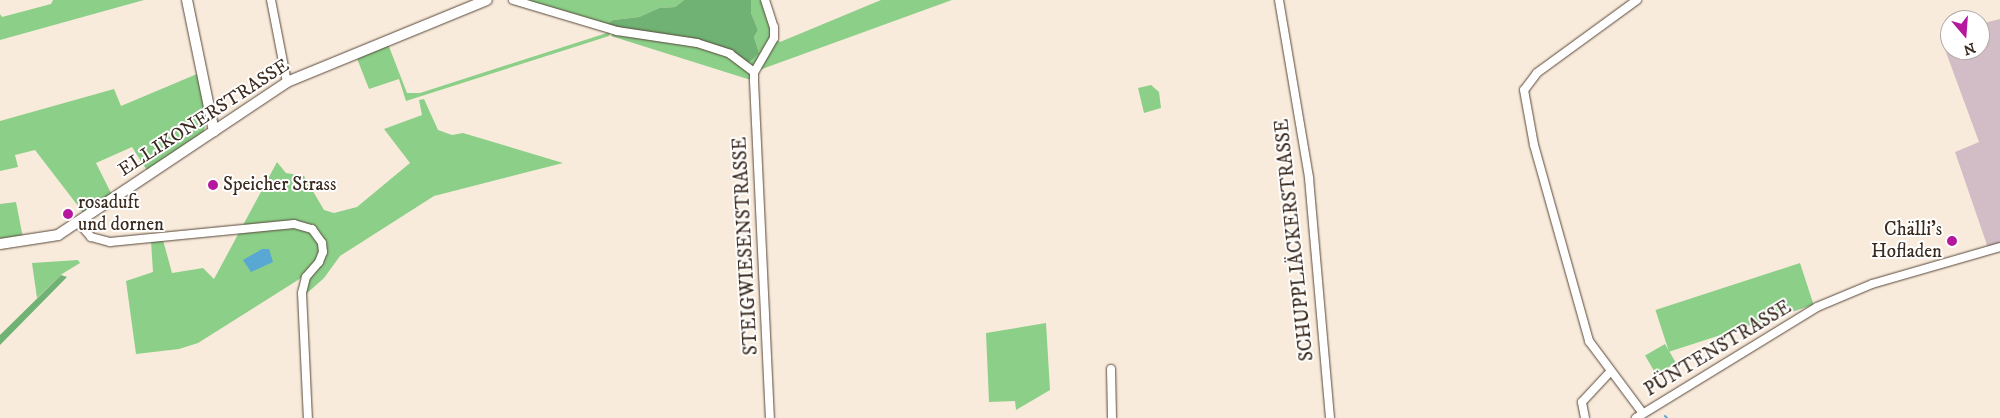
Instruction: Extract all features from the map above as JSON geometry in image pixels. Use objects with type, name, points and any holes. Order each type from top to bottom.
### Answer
[{"type":"street","points":[[187,0],[214,131]]},
{"type":"street","points":[[271,0],[287,82]]},
{"type":"street","name":"ELLIKONERSTRASSE","points":[[0,244],[48,238],[78,222],[287,82],[487,0]]},
{"type":"street","points":[[513,0],[617,31],[697,43],[730,54],[754,72],[774,38],[774,27],[765,0]]},
{"type":"street","name":"SCHUPPLIÄCKERSTRASSE","points":[[1279,0],[1309,178],[1330,418]]},
{"type":"street","points":[[1637,0],[1537,73],[1524,90],[1524,105],[1581,318],[1589,341],[1610,372],[1642,412]]},
{"type":"street","name":"STEIGWIESENSTRASSE","points":[[754,72],[770,418]]},
{"type":"street","points":[[78,222],[91,237],[110,242],[240,228],[302,224],[312,229],[322,244],[320,262],[306,277],[302,293],[308,418]]},
{"type":"street","name":"PÜNTENSTRASSE","points":[[1636,418],[1642,412],[1817,307],[1872,284],[2000,248]]},
{"type":"street","points":[[1111,369],[1112,418]]},
{"type":"street","points":[[1585,418],[1582,402],[1610,372]]},
{"type":"shaded area","points":[[2000,19],[2000,247],[1989,251],[1955,152],[1979,142],[1949,60],[1990,60],[1990,22]]},
{"type":"green space","points":[[53,0],[144,0],[0,40],[0,14],[2,17],[51,4]]},
{"type":"green space","points":[[513,0],[684,0],[675,7],[659,8],[639,17],[613,20],[603,27]]},
{"type":"green space","points":[[684,0],[751,0],[751,13],[758,30],[754,37],[759,53],[747,64],[697,43],[603,27],[613,20],[639,17],[659,8],[675,7]]},
{"type":"green space","points":[[751,0],[765,0],[774,38],[780,42],[881,0],[952,0],[754,72],[754,81],[611,36],[617,31],[759,53],[754,37],[758,30],[751,13]]},
{"type":"green space","points":[[610,32],[609,36],[406,101],[399,79],[369,89],[356,56],[388,44],[407,93],[420,93]]},
{"type":"green space","points":[[197,74],[207,122],[202,136],[148,172],[132,147],[96,163],[112,195],[85,215],[35,150],[15,155],[18,167],[0,171],[0,121],[114,89],[121,106]]},
{"type":"green space","points":[[1151,85],[1159,92],[1161,108],[1144,113],[1138,88]]},
{"type":"green space","points":[[424,99],[438,130],[452,135],[463,133],[563,163],[434,196],[340,256],[324,278],[305,295],[309,273],[198,343],[179,349],[136,354],[126,281],[153,272],[151,241],[163,240],[172,273],[203,268],[214,279],[277,162],[286,173],[304,176],[324,210],[334,213],[357,207],[410,163],[384,129],[422,115],[419,100]]},
{"type":"green space","points":[[16,202],[23,238],[0,241],[0,204]]},
{"type":"green space","points":[[78,260],[80,263],[62,274],[37,298],[32,263]]},
{"type":"green space","points":[[1800,263],[1814,305],[1669,352],[1655,310]]},
{"type":"green space","points":[[61,275],[67,277],[0,345],[0,335]]},
{"type":"green space","points":[[1046,323],[1050,390],[1016,410],[1015,401],[989,402],[986,333]]},
{"type":"green space","points":[[1665,344],[1676,363],[1656,375],[1645,356]]},
{"type":"water","points":[[262,249],[269,249],[273,262],[251,272],[243,260]]},
{"type":"place","name":"Speicher Strass","points":[[213,185]]},
{"type":"place","name":"rosaduft und dornen","points":[[68,214]]},
{"type":"place","name":"Chälli's Hofladen","points":[[1952,241]]}]
